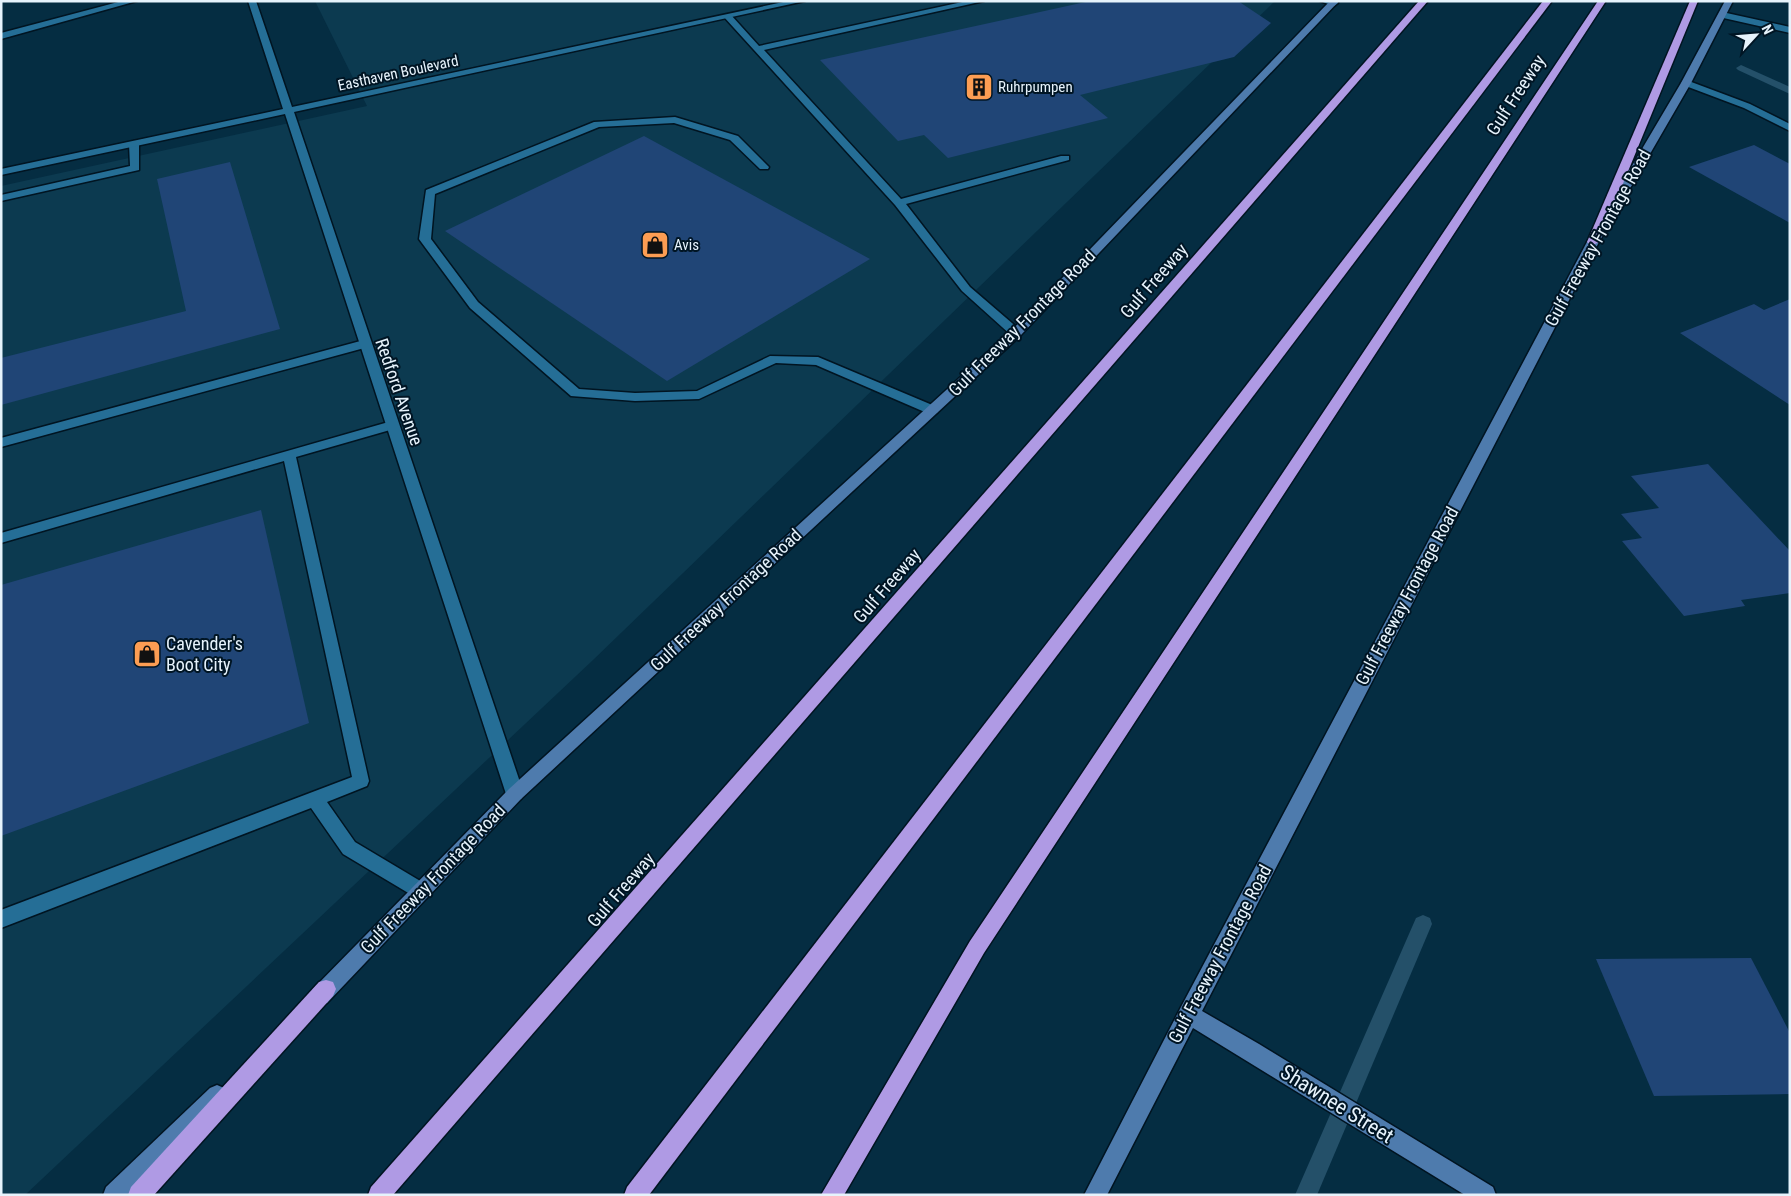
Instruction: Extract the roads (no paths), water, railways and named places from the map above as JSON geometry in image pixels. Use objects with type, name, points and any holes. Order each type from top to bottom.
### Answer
[{"type":"highway","name":"Gulf Freeway","points":[[379,1195],[1424,1]]},
{"type":"highway","name":"Gulf Freeway","points":[[635,1195],[1548,1]]},
{"type":"highway","name":"Gulf Freeway","points":[[832,1195],[977,947],[1602,1]]},
{"type":"highway","points":[[1593,242],[1694,1]]},
{"type":"highway","points":[[139,1195],[326,989]]},
{"type":"main road","name":"Gulf Freeway Frontage Road","points":[[1094,1195],[1593,242],[1686,83],[1729,1]]},
{"type":"main road","name":"Gulf Freeway Frontage Road","points":[[114,1195],[326,989],[515,794],[1016,333],[1331,2]]},
{"type":"main road","name":"Shawnee Street","points":[[1188,1014],[1485,1195]]},
{"type":"street","points":[[1,36],[133,1]]},
{"type":"street","name":"Redford Avenue","points":[[252,1],[287,112],[515,794]]},
{"type":"street","name":"Easthaven Boulevard","points":[[1,172],[728,17],[773,4],[801,1]]},
{"type":"street","points":[[757,49],[980,1]]},
{"type":"street","points":[[1722,15],[1790,30]]},
{"type":"street","points":[[728,17],[899,203],[966,289],[1016,333]]},
{"type":"street","points":[[1686,83],[1747,106],[1790,128]]},
{"type":"street","points":[[764,167],[734,138],[675,120],[597,124],[430,192],[425,240],[474,305],[576,393],[635,396],[699,395],[774,359],[800,360],[818,361],[932,410]]},
{"type":"street","points":[[1,198],[135,168],[134,144]]},
{"type":"street","points":[[899,203],[1065,158]]},
{"type":"street","points":[[1,443],[364,344]]},
{"type":"street","points":[[1,538],[392,425]]},
{"type":"street","points":[[1,919],[361,781],[289,455]]},
{"type":"street","points":[[315,799],[349,848],[421,891]]},
{"type":"waterway","points":[[1741,68],[1790,91]]},
{"type":"waterway","points":[[1306,1195],[1423,924]]},
{"type":"place","name":"Ruhrpumpen","points":[[979,87]]},
{"type":"place","name":"Avis","points":[[655,245]]},
{"type":"place","name":"Cavender's Boot City","points":[[147,654]]}]
